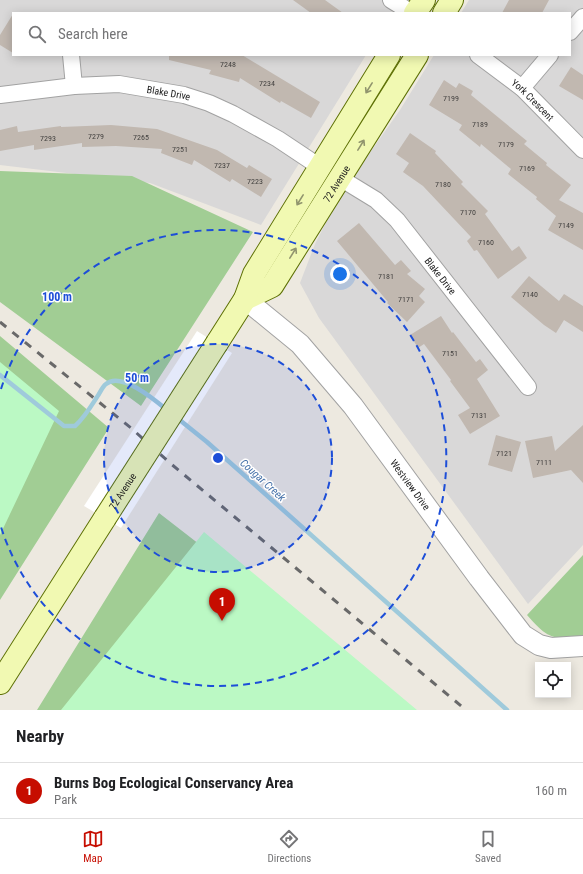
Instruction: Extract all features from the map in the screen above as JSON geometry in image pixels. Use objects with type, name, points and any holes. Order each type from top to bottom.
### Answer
[{"type":"main road","points":[[416,12],[424,0]]},
{"type":"main road","points":[[445,12],[452,0]]},
{"type":"main road","name":"72 Avenue","points":[[0,683],[245,298],[254,274],[388,56]]},
{"type":"main road","name":"72 Avenue","points":[[245,298],[272,286],[416,56]]},
{"type":"street","points":[[391,0],[410,12]]},
{"type":"street","points":[[571,31],[583,17]]},
{"type":"street","points":[[71,56],[74,86]]},
{"type":"street","name":"York Crescent","points":[[479,56],[522,88],[583,150]]},
{"type":"street","points":[[522,88],[549,56]]},
{"type":"street","name":"Blake Drive","points":[[0,95],[74,86],[119,84],[184,95],[209,103],[233,114],[278,139],[320,166]]},
{"type":"street","name":"Blake Drive","points":[[340,178],[376,200],[397,220],[528,387]]},
{"type":"street","name":"Westview Drive","points":[[245,298],[300,344],[354,406],[474,571],[523,635],[539,645],[551,648],[583,646]]},
{"type":"shaded area","points":[[0,0],[399,0],[392,12],[12,12],[12,56],[365,56],[261,225],[150,183],[0,165]]},
{"type":"shaded area","points":[[469,0],[583,0],[583,545],[528,604],[319,318],[300,283],[315,244],[340,195],[400,110],[433,56],[571,56],[571,12],[462,12]]},
{"type":"green space","points":[[0,171],[132,176],[253,232],[141,406],[0,302]]},
{"type":"green space","points":[[0,336],[109,428],[0,600]]},
{"type":"green space","points":[[0,362],[59,411],[0,535]]},
{"type":"green space","points":[[159,513],[266,596],[201,710],[37,710]]},
{"type":"green space","points":[[204,532],[417,710],[61,710]]},
{"type":"green space","points":[[583,555],[583,638],[551,636],[540,629],[527,615]]},
{"type":"pier","points":[[197,331],[232,353],[121,528],[84,506]]},
{"type":"building","points":[[293,0],[325,0],[342,12],[310,12]]},
{"type":"building","points":[[509,0],[549,0],[543,12],[503,12]]},
{"type":"building","points":[[12,16],[12,52],[0,45],[0,35]]},
{"type":"building","points":[[169,56],[244,56],[320,102],[311,118],[281,101],[280,103],[240,78],[239,82],[209,74],[211,70],[169,60]]},
{"type":"building","points":[[571,67],[583,75],[583,100],[559,86]]},
{"type":"building","points":[[444,80],[456,88],[459,83],[473,91],[471,95],[527,141],[524,144],[547,163],[546,165],[571,185],[559,200],[583,213],[583,250],[548,230],[556,216],[536,199],[537,197],[508,174],[511,169],[481,144],[480,147],[459,130],[462,125],[429,105]]},
{"type":"building","points":[[111,125],[157,129],[217,150],[247,168],[249,165],[272,179],[261,197],[232,179],[230,182],[194,160],[192,165],[161,153],[162,149],[116,146],[82,147],[82,143],[34,150],[34,145],[0,151],[0,130],[17,126],[18,132],[61,126]]},
{"type":"building","points":[[410,133],[436,151],[435,153],[463,182],[461,184],[488,211],[485,214],[512,251],[519,246],[527,258],[498,279],[477,250],[474,251],[467,241],[471,237],[423,186],[403,172],[409,163],[396,154]]},
{"type":"building","points":[[359,223],[395,265],[401,260],[411,271],[407,274],[425,289],[419,296],[425,302],[407,322],[387,303],[388,302],[337,241]]},
{"type":"building","points":[[529,276],[559,301],[564,294],[583,306],[583,332],[564,320],[556,333],[544,325],[511,297]]},
{"type":"building","points":[[441,316],[452,333],[453,332],[476,362],[480,359],[488,370],[477,379],[500,416],[470,434],[458,415],[470,408],[424,344],[418,348],[410,335]]},
{"type":"building","points":[[583,425],[583,483],[571,470],[533,478],[525,441],[552,436],[555,451]]},
{"type":"building","points":[[496,435],[521,442],[512,472],[488,465]]},
{"type":"waterway","name":"Cougar Creek","points":[[0,375],[64,426],[75,426],[87,413],[103,387],[112,381],[120,381],[138,388],[167,410]]},
{"type":"waterway","name":"Cougar Creek","points":[[176,417],[207,442],[507,710]]},
{"type":"railway","points":[[0,322],[131,428],[170,463],[466,710]]},
{"type":"place","name":"Burns Bog Ecological Conservancy Area","points":[[222,621]]}]
